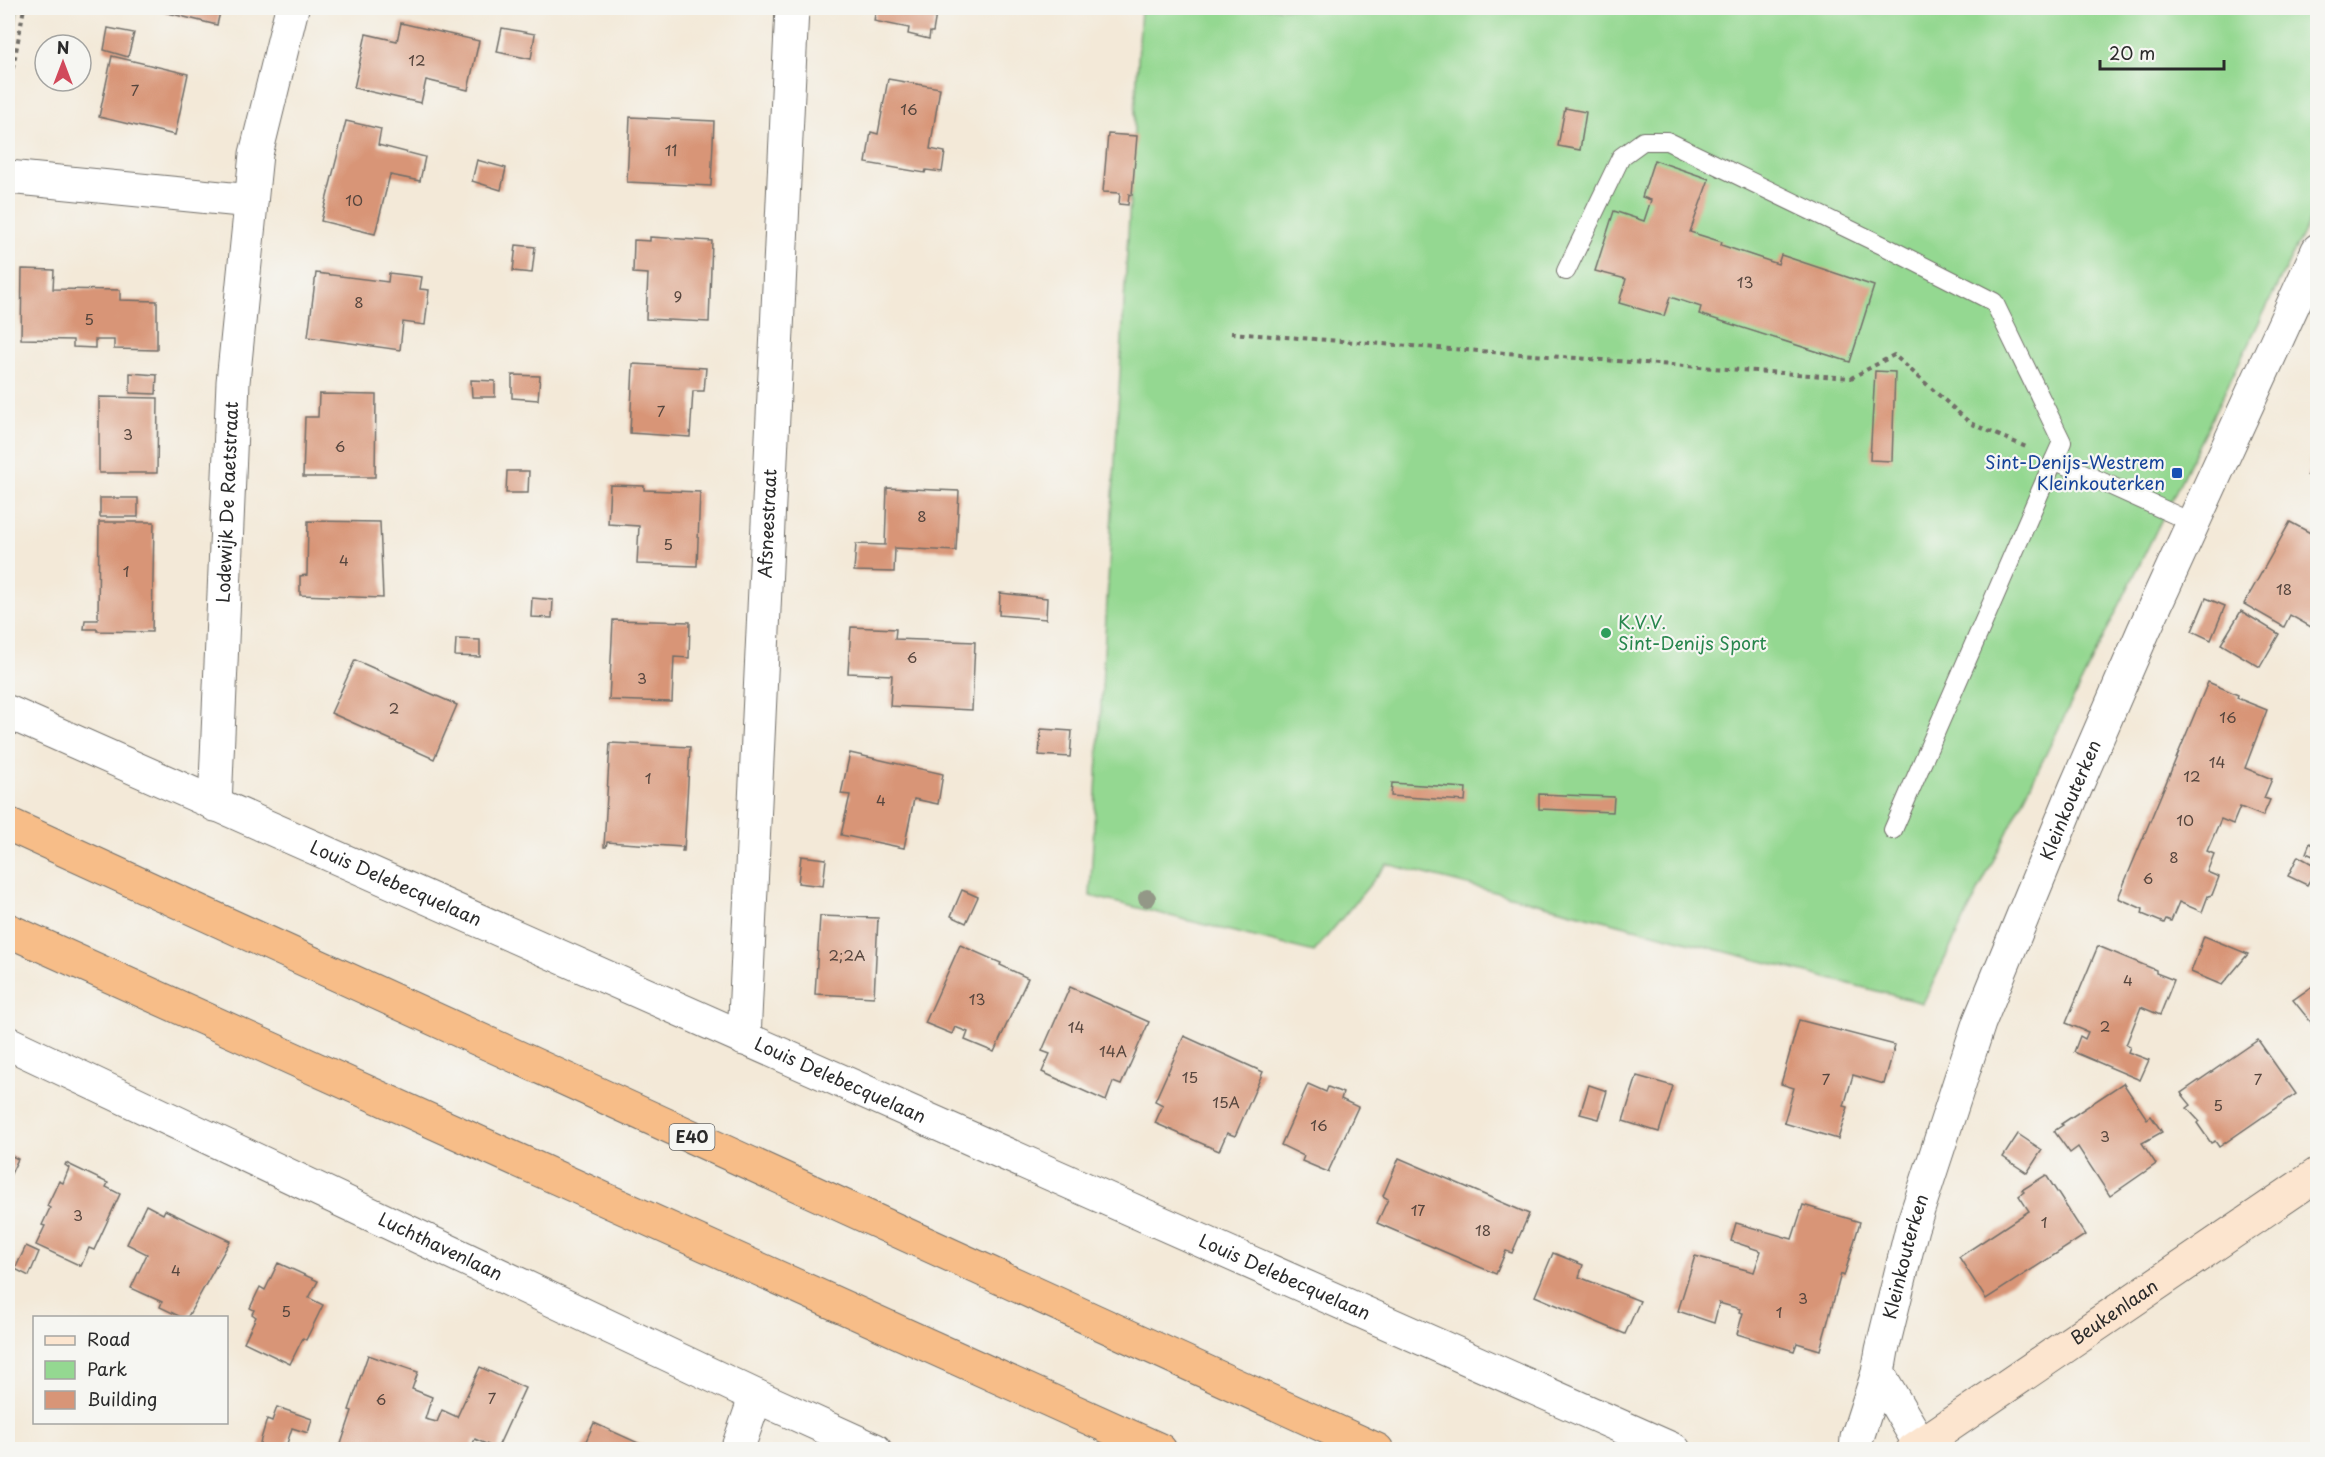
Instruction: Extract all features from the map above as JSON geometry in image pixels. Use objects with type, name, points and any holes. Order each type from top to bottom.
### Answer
[{"type":"highway","name":"E40","points":[[8,824],[1377,1449]]},
{"type":"highway","points":[[8,930],[1160,1449]]},
{"type":"street","name":"Lodewijk De Raetstraat","points":[[215,805],[233,382],[256,154],[292,8]]},
{"type":"street","name":"Afsneestraat","points":[[744,1039],[792,8]]},
{"type":"street","points":[[8,177],[251,201]]},
{"type":"street","name":"Kleinkouterken","points":[[1856,1449],[1857,1438],[1878,1373],[1912,1228],[1979,1023],[2075,789],[2191,522],[2318,250]]},
{"type":"street","name":"Louis Delebecquelaan","points":[[8,712],[1674,1449]]},
{"type":"street","name":"Luchthavenlaan","points":[[8,1043],[756,1396],[875,1449]]},
{"type":"street","name":"Beukenlaan","points":[[1916,1447],[2318,1174]]},
{"type":"street","points":[[1878,1373],[1916,1447]]},
{"type":"street","points":[[737,1449],[756,1396]]},
{"type":"lane","points":[[1566,271],[1621,157],[1643,141],[1667,141],[1994,302],[2062,442],[1893,830]]},
{"type":"lane","points":[[2054,459],[2191,522]]},
{"type":"path","points":[[8,95],[24,8]]},
{"type":"path","points":[[1231,333],[1851,378],[1894,355],[1970,423],[2054,459]]},
{"type":"green space","points":[[8,8],[18,8],[8,60]]},
{"type":"green space","name":"K.V.V. Sint-Denijs Sport","points":[[1141,8],[2317,8],[2317,205],[1923,1003],[1387,864],[1314,952],[1090,896]]},
{"type":"building","points":[[166,8],[221,8],[217,25],[164,12]]},
{"type":"building","points":[[876,8],[937,8],[933,32],[930,32],[929,39],[908,34],[909,28],[874,21]]},
{"type":"building","points":[[401,23],[479,41],[468,90],[426,80],[421,103],[354,88],[366,34],[397,41]]},
{"type":"building","points":[[108,28],[134,33],[128,57],[104,50]]},
{"type":"building","points":[[502,28],[535,34],[531,59],[497,52]]},
{"type":"building","points":[[112,56],[188,74],[175,135],[99,117]]},
{"type":"building","points":[[888,79],[940,88],[930,149],[945,152],[942,172],[926,170],[925,173],[866,163],[871,132],[878,134]]},
{"type":"building","points":[[1565,108],[1586,112],[1580,150],[1558,146]]},
{"type":"building","points":[[630,117],[714,121],[711,186],[627,182]]},
{"type":"building","points":[[346,121],[381,129],[378,145],[425,157],[420,181],[390,175],[375,234],[321,221]]},
{"type":"building","points":[[1108,134],[1137,136],[1132,195],[1129,194],[1128,205],[1119,204],[1120,193],[1103,192]]},
{"type":"building","points":[[477,160],[506,168],[501,190],[472,181]]},
{"type":"building","points":[[1654,160],[1709,179],[1690,232],[1778,264],[1781,255],[1874,286],[1850,362],[1699,314],[1701,307],[1670,297],[1664,316],[1619,303],[1626,279],[1595,271],[1614,211],[1644,221],[1651,200],[1642,197]]},
{"type":"building","points":[[650,237],[712,241],[709,322],[646,319],[648,274],[633,273],[634,240],[650,241]]},
{"type":"building","points":[[516,245],[535,247],[532,273],[513,271]]},
{"type":"building","points":[[22,269],[54,270],[53,289],[120,290],[120,300],[157,301],[157,350],[114,349],[114,340],[95,340],[95,348],[73,347],[73,340],[21,339]]},
{"type":"building","points":[[316,273],[388,282],[389,273],[422,277],[420,289],[429,290],[425,325],[403,322],[400,350],[308,337]]},
{"type":"building","points":[[633,364],[706,368],[704,391],[693,391],[690,437],[630,433]]},
{"type":"building","points":[[1875,371],[1895,372],[1892,461],[1870,460]]},
{"type":"building","points":[[130,373],[157,375],[156,394],[130,393]]},
{"type":"building","points":[[512,375],[540,376],[538,400],[512,398]]},
{"type":"building","points":[[471,380],[495,381],[495,397],[472,397]]},
{"type":"building","points":[[319,394],[376,395],[375,477],[303,477],[305,417],[318,417]]},
{"type":"building","points":[[99,397],[158,398],[157,473],[99,473]]},
{"type":"building","points":[[2318,453],[2318,481],[2307,475],[2313,455]]},
{"type":"building","points":[[507,471],[529,471],[528,493],[506,493]]},
{"type":"building","points":[[610,485],[644,486],[644,490],[700,492],[697,566],[637,564],[639,526],[608,524]]},
{"type":"building","points":[[887,488],[959,491],[956,551],[895,548],[894,572],[854,571],[856,544],[885,545]]},
{"type":"building","points":[[100,498],[138,498],[138,517],[100,517]]},
{"type":"building","points":[[308,521],[380,522],[383,598],[300,595],[300,576],[307,575]]},
{"type":"building","points":[[99,522],[154,522],[152,632],[84,629],[85,620],[98,620]]},
{"type":"building","points":[[2290,522],[2318,537],[2318,631],[2290,615],[2284,627],[2244,604]]},
{"type":"building","points":[[1000,593],[1047,598],[1046,619],[999,615]]},
{"type":"building","points":[[532,598],[553,600],[552,618],[531,617]]},
{"type":"building","points":[[2206,598],[2225,606],[2211,640],[2192,631]]},
{"type":"building","points":[[2241,611],[2279,634],[2260,667],[2221,644]]},
{"type":"building","points":[[613,620],[690,622],[689,658],[674,657],[672,702],[609,700]]},
{"type":"building","points":[[851,627],[896,629],[895,639],[975,642],[972,710],[890,706],[892,675],[848,673]]},
{"type":"building","points":[[456,639],[480,640],[480,657],[455,656]]},
{"type":"building","points":[[355,660],[457,705],[434,759],[331,713]]},
{"type":"building","points":[[2208,682],[2238,695],[2237,698],[2267,710],[2245,768],[2272,779],[2264,798],[2270,800],[2263,816],[2240,807],[2233,824],[2221,819],[2207,851],[2214,854],[2207,872],[2219,877],[2212,895],[2208,896],[2202,912],[2179,902],[2171,921],[2166,919],[2164,923],[2142,914],[2143,909],[2118,898]]},
{"type":"building","points":[[1041,729],[1072,731],[1070,757],[1039,755]]},
{"type":"building","points":[[610,743],[690,747],[684,851],[682,851],[683,847],[607,842],[604,847]]},
{"type":"building","points":[[850,753],[943,774],[938,804],[914,799],[904,848],[841,835],[850,795],[841,794]]},
{"type":"building","points":[[1392,783],[1466,788],[1465,801],[1391,796]]},
{"type":"building","points":[[1539,794],[1614,797],[1613,812],[1539,809]]},
{"type":"building","points":[[2318,841],[2318,858],[2306,853],[2310,843],[2315,846]]},
{"type":"building","points":[[801,856],[826,859],[823,886],[798,883]]},
{"type":"building","points":[[2298,856],[2318,867],[2307,885],[2288,876]]},
{"type":"building","points":[[962,890],[978,897],[966,923],[951,916]]},
{"type":"building","points":[[820,916],[878,918],[874,997],[815,994]]},
{"type":"building","points":[[2204,936],[2248,954],[2222,985],[2191,972]]},
{"type":"building","points":[[960,945],[1028,978],[994,1052],[965,1040],[968,1032],[955,1027],[952,1034],[925,1023]]},
{"type":"building","points":[[2098,946],[2174,980],[2160,1015],[2141,1007],[2126,1045],[2130,1047],[2128,1052],[2149,1060],[2140,1080],[2074,1052],[2080,1036],[2085,1039],[2088,1032],[2066,1023]]},
{"type":"building","points":[[2313,986],[2318,992],[2318,1031],[2293,1000]]},
{"type":"building","points":[[1070,987],[1149,1022],[1121,1085],[1113,1082],[1106,1101],[1042,1072],[1050,1054],[1042,1051]]},
{"type":"building","points":[[1799,1020],[1895,1045],[1884,1084],[1853,1075],[1844,1106],[1848,1107],[1838,1139],[1784,1123],[1794,1088],[1781,1084]]},
{"type":"building","points":[[1184,1036],[1263,1072],[1235,1136],[1227,1133],[1219,1151],[1155,1123],[1163,1105],[1155,1101]]},
{"type":"building","points":[[2258,1040],[2296,1094],[2219,1147],[2215,1141],[2211,1143],[2197,1123],[2199,1121],[2187,1108],[2191,1105],[2181,1093]]},
{"type":"building","points":[[1637,1076],[1673,1086],[1659,1132],[1623,1121]]},
{"type":"building","points":[[2123,1083],[2147,1119],[2151,1116],[2162,1132],[2142,1143],[2156,1164],[2110,1196],[2078,1147],[2070,1153],[2054,1131]]},
{"type":"building","points":[[1308,1084],[1326,1092],[1328,1087],[1343,1093],[1341,1099],[1358,1107],[1328,1172],[1302,1161],[1304,1156],[1281,1145]]},
{"type":"building","points":[[1589,1085],[1607,1091],[1599,1119],[1580,1114]]},
{"type":"building","points":[[2018,1134],[2042,1150],[2027,1173],[2003,1157]]},
{"type":"building","points":[[8,1154],[18,1159],[8,1180]]},
{"type":"building","points":[[1399,1158],[1529,1214],[1512,1253],[1506,1251],[1496,1274],[1377,1223],[1388,1199],[1383,1196]]},
{"type":"building","points":[[66,1163],[108,1183],[106,1187],[120,1194],[94,1250],[89,1248],[81,1266],[36,1245],[45,1226],[42,1225],[50,1208],[47,1206],[59,1181],[63,1183],[69,1168],[65,1165]]},
{"type":"building","points":[[2046,1175],[2085,1235],[1986,1299],[1959,1257],[2029,1211],[2019,1196],[2024,1192],[2022,1190]]},
{"type":"building","points":[[146,1205],[163,1214],[165,1210],[230,1241],[188,1316],[179,1316],[160,1307],[162,1302],[131,1288],[147,1254],[127,1244]]},
{"type":"building","points":[[1803,1205],[1860,1222],[1844,1276],[1841,1274],[1820,1350],[1797,1343],[1794,1351],[1737,1334],[1743,1313],[1739,1312],[1740,1309],[1719,1303],[1714,1323],[1678,1311],[1695,1256],[1754,1272],[1761,1251],[1731,1241],[1736,1223],[1792,1239]]},
{"type":"building","points":[[26,1246],[39,1252],[29,1276],[15,1269]]},
{"type":"building","points":[[1553,1253],[1583,1265],[1579,1277],[1640,1301],[1625,1334],[1535,1296]]},
{"type":"building","points":[[278,1263],[318,1281],[309,1298],[323,1305],[306,1340],[303,1338],[290,1364],[244,1342],[256,1317],[252,1314],[254,1310],[250,1308],[260,1287],[265,1290]]},
{"type":"building","points":[[368,1355],[418,1372],[412,1389],[432,1397],[425,1419],[437,1422],[442,1410],[457,1417],[480,1367],[525,1388],[497,1449],[475,1439],[470,1450],[356,1450],[341,1444],[352,1411],[349,1410]]},
{"type":"building","points":[[277,1407],[312,1419],[308,1433],[292,1428],[285,1450],[270,1450],[259,1446],[267,1419],[272,1421]]},
{"type":"building","points":[[594,1423],[645,1446],[643,1450],[582,1450]]},
{"type":"place","name":"Sint-Denijs-Westrem Kleinkouterken","points":[[2177,473]]},
{"type":"place","name":"K.V.V. Sint-Denijs Sport","points":[[1606,633]]}]
